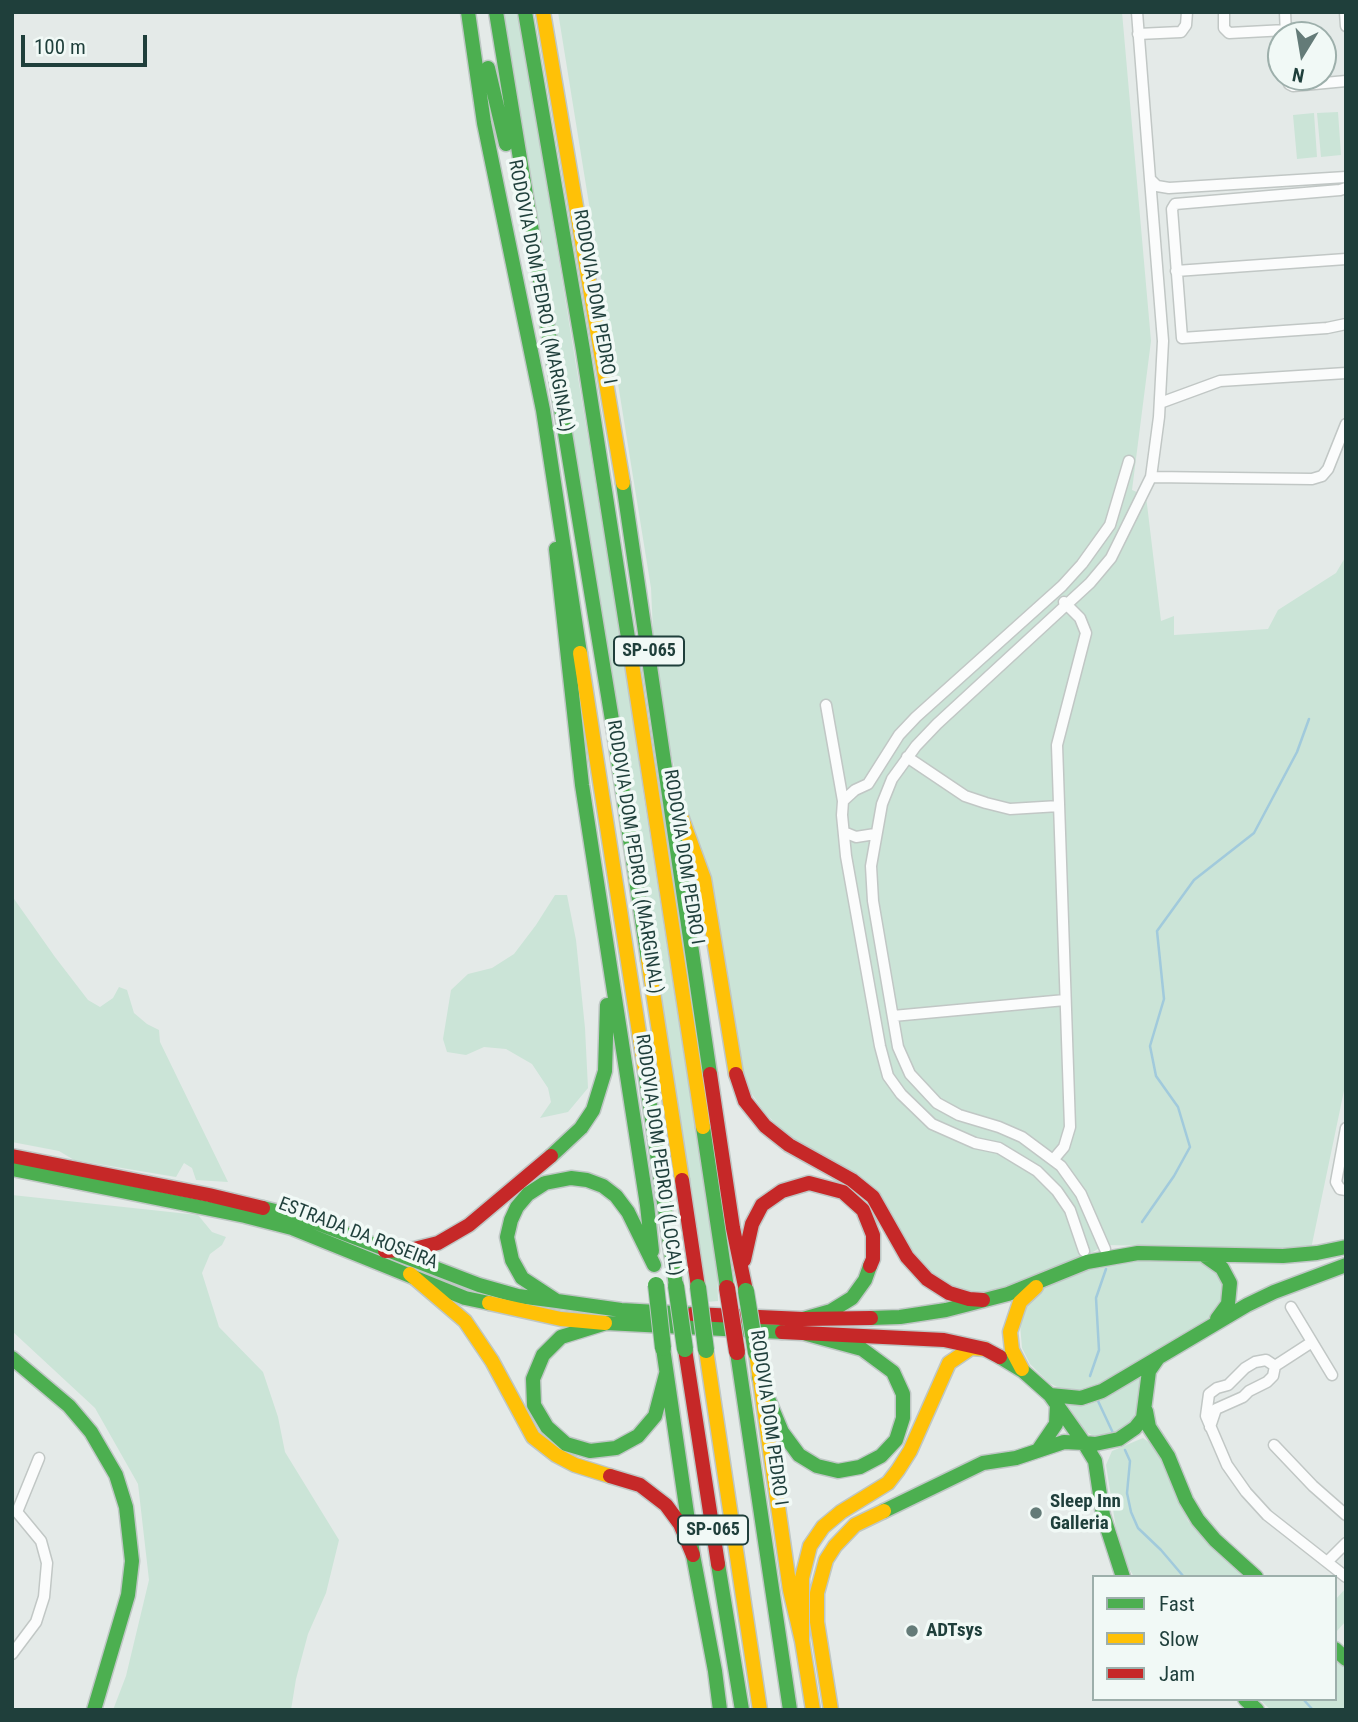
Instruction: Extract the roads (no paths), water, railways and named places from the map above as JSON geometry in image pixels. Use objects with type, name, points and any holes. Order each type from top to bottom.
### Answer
[{"type":"main road","name":"RODOVIA DOM PEDRO I (MARGINAL)","points":[[468,12],[487,136],[543,410],[742,1710]]},
{"type":"main road","points":[[476,12],[539,271]]},
{"type":"main road","name":"SP-065","points":[[496,12],[613,726],[760,1710]]},
{"type":"main road","name":"RODOVIA DOM PEDRO I","points":[[525,12],[638,691],[790,1710]]},
{"type":"main road","name":"SP-065","points":[[543,12],[610,397],[733,1227],[756,1353],[790,1590],[802,1641],[813,1710]]},
{"type":"main road","name":"RODOVIA DOM PEDRO I (LOCAL)","points":[[543,410],[582,785],[647,1205],[666,1374],[720,1710]]},
{"type":"main road","points":[[656,696],[674,794],[704,879],[734,1068],[745,1101],[765,1126],[789,1145],[852,1180],[873,1197],[908,1257],[927,1279],[949,1293],[983,1300]]},
{"type":"main road","points":[[385,1251],[414,1250],[438,1242],[469,1225],[581,1128],[593,1110],[605,1071],[608,960]]},
{"type":"main road","name":"ESTRADA DA ROSEIRA","points":[[12,1156],[209,1195],[304,1218],[385,1251],[518,1296],[621,1310],[805,1327]]},
{"type":"main road","name":"ESTRADA DA ROSEIRA","points":[[12,1169],[292,1228],[465,1298],[509,1309],[561,1319],[606,1323],[805,1327]]},
{"type":"main road","points":[[557,1301],[522,1278],[512,1260],[507,1237],[517,1207],[528,1194],[545,1183],[571,1178],[603,1186],[616,1196],[628,1212],[653,1265]]},
{"type":"main road","points":[[745,1283],[746,1246],[752,1224],[762,1205],[782,1191],[809,1183],[843,1192],[863,1210],[873,1234],[873,1258],[865,1280],[852,1298],[805,1327]]},
{"type":"main road","points":[[805,1327],[946,1310],[1008,1294],[1087,1262],[1138,1253],[1283,1256],[1346,1247]]},
{"type":"main road","points":[[1204,1255],[1222,1268],[1231,1289],[1226,1310],[1213,1324]]},
{"type":"main road","points":[[1054,1399],[1082,1398],[1102,1391],[1213,1324],[1275,1292],[1346,1265]]},
{"type":"main road","points":[[410,1274],[465,1321],[492,1361],[533,1437],[556,1455],[575,1465],[640,1485],[666,1505],[680,1524],[694,1555]]},
{"type":"main road","points":[[1023,1371],[1012,1350],[1012,1322],[1016,1310],[1027,1294],[1049,1277]]},
{"type":"main road","points":[[606,1323],[561,1337],[543,1355],[533,1379],[534,1405],[547,1427],[566,1444],[590,1451],[617,1448],[638,1436],[655,1416],[666,1374]]},
{"type":"main road","points":[[805,1327],[944,1340],[985,1349],[1023,1371],[1054,1399],[1095,1461],[1103,1515],[1122,1575]]},
{"type":"main road","points":[[759,1377],[782,1432],[799,1455],[817,1466],[838,1471],[860,1467],[881,1456],[896,1440],[903,1418],[903,1394],[893,1372],[862,1349],[805,1327]]},
{"type":"main road","points":[[802,1641],[802,1578],[810,1546],[823,1527],[841,1512],[888,1483],[898,1470],[910,1451],[949,1363],[971,1348],[985,1349]]},
{"type":"main road","points":[[12,1358],[68,1406],[91,1432],[116,1475],[126,1507],[132,1561],[128,1595],[94,1710]]},
{"type":"main road","points":[[1158,1358],[1149,1371],[1146,1410],[1149,1427],[1168,1456],[1185,1500],[1198,1520],[1254,1575]]},
{"type":"main road","points":[[1039,1449],[1053,1430],[1054,1399]]},
{"type":"main road","points":[[831,1710],[817,1622],[817,1593],[826,1560],[855,1525],[983,1463],[1016,1458],[1064,1443],[1095,1444],[1119,1439],[1135,1428],[1146,1410]]},
{"type":"street","points":[[1105,1249],[1081,1194],[1053,1160],[1022,1137],[959,1115],[937,1104],[909,1074],[898,1047],[873,901],[871,866],[883,800],[892,779],[907,757],[937,724],[1067,605],[1104,567],[1121,540],[1151,477],[1160,403],[1163,341],[1137,12]]},
{"type":"street","points":[[1138,34],[1181,32],[1186,25],[1187,12]]},
{"type":"street","points":[[1224,12],[1224,28],[1229,33],[1267,33]]},
{"type":"street","points":[[1345,12],[1346,26]]},
{"type":"street","points":[[1150,179],[1157,186],[1168,188],[1346,177]]},
{"type":"street","points":[[1344,190],[1175,204],[1172,209],[1182,338],[1346,327]]},
{"type":"street","points":[[1176,271],[1346,260]]},
{"type":"street","points":[[1160,403],[1220,381],[1346,373]]},
{"type":"street","points":[[1151,477],[1312,479],[1322,476],[1328,469],[1346,424]]},
{"type":"street","points":[[843,800],[868,784],[899,736],[916,717],[1054,593],[1082,564],[1105,532],[1114,512],[1129,461]]},
{"type":"street","points":[[1114,512],[1138,505]]},
{"type":"street","points":[[1105,532],[1121,540]]},
{"type":"street","points":[[1053,1160],[1064,1147],[1070,1127],[1058,745],[1086,633],[1080,618],[1054,593]]},
{"type":"street","points":[[826,705],[843,800],[844,832],[880,1046],[888,1076],[901,1094],[932,1124],[975,1143],[999,1148],[1037,1171],[1057,1191],[1070,1210],[1084,1251]]},
{"type":"street","points":[[907,757],[965,796],[986,803],[1010,809],[1059,806]]},
{"type":"street","points":[[860,788],[874,790],[883,800]]},
{"type":"street","points":[[844,832],[856,837],[875,834]]},
{"type":"street","points":[[893,1017],[1065,1000]]},
{"type":"street","points":[[1341,1188],[1346,1128]]},
{"type":"street","points":[[1292,1307],[1332,1375]]},
{"type":"street","points":[[1210,1428],[1216,1409],[1234,1402],[1267,1382],[1273,1376],[1275,1366],[1312,1342]]},
{"type":"street","points":[[1275,1366],[1266,1360],[1255,1362],[1228,1385],[1209,1394],[1206,1416],[1210,1428],[1227,1465],[1266,1515],[1346,1577]]},
{"type":"street","points":[[1274,1445],[1313,1486],[1346,1515]]},
{"type":"street","points":[[12,1654],[36,1622],[44,1597],[47,1563],[41,1541],[15,1511],[38,1458]]},
{"type":"street","points":[[1327,1562],[1346,1543]]},
{"type":"waterway","points":[[1142,1222],[1174,1176],[1190,1147],[1178,1107],[1156,1076],[1150,1046],[1164,999],[1157,931],[1194,880],[1254,833],[1297,752],[1309,719]]},
{"type":"waterway","points":[[1090,1376],[1099,1350],[1096,1298],[1106,1269]]},
{"type":"waterway","points":[[1098,1401],[1113,1433]]},
{"type":"waterway","points":[[1125,1450],[1130,1461],[1127,1493],[1138,1528],[1182,1575]]},
{"type":"waterway","points":[[1305,1701],[1313,1710]]},
{"type":"place","name":"Sleep Inn Galleria","points":[[1036,1513]]},
{"type":"place","name":"ADTsys","points":[[912,1631]]}]
